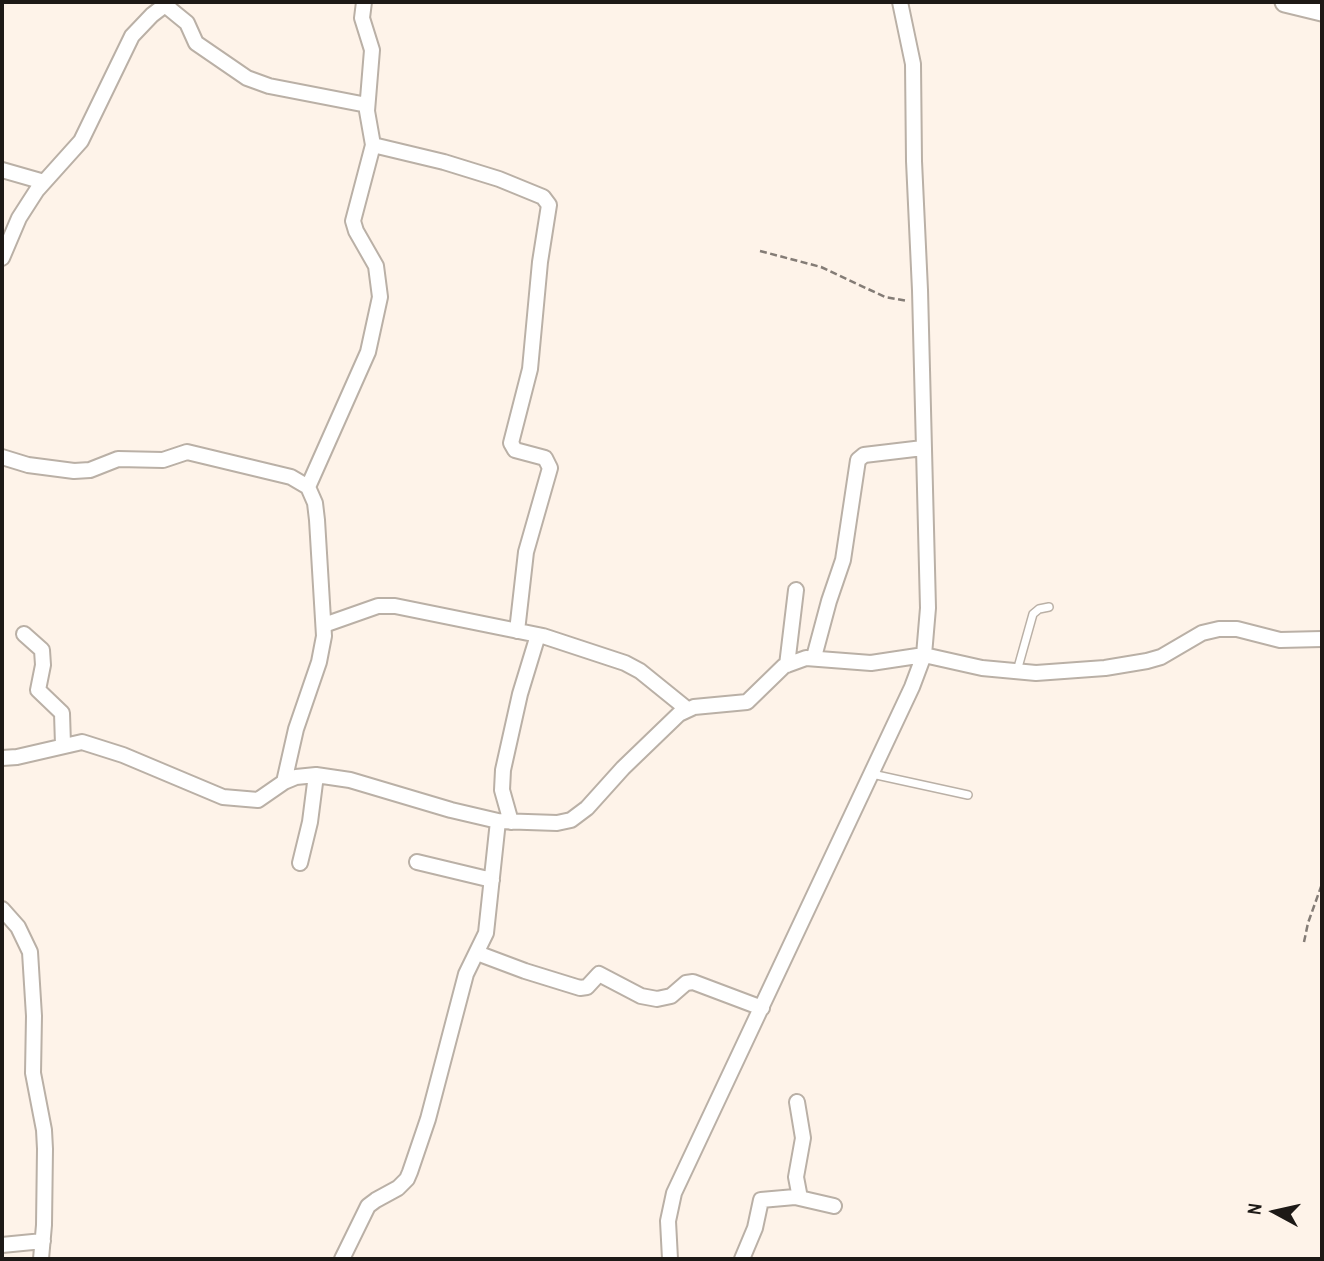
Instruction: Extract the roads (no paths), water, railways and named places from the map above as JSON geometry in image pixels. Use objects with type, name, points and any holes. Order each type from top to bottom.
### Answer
[{"type":"street","points":[[308,487],[368,352],[378,309],[380,287],[376,266],[353,221],[373,145],[367,105],[372,56],[362,18],[364,2]]},
{"type":"street","points":[[670,1259],[668,1221],[674,1193],[919,671],[924,655],[928,615],[913,64],[900,2]]},
{"type":"street","points":[[1285,2],[1322,11]]},
{"type":"street","points":[[2,258],[19,218],[44,182],[69,158],[81,141],[132,36],[167,3],[190,25],[196,43],[247,78],[269,86],[367,105]]},
{"type":"street","points":[[373,145],[499,179],[543,197],[549,205],[539,272],[531,359],[511,443],[515,450],[545,458],[550,468],[526,552],[517,631]]},
{"type":"street","points":[[2,170],[44,182]]},
{"type":"street","points":[[814,657],[843,560],[858,460],[864,455],[923,448]]},
{"type":"street","points":[[2,457],[28,465],[74,471],[90,470],[118,459],[163,460],[187,452],[291,477],[308,487],[316,511],[324,625],[319,662],[302,708],[284,782]]},
{"type":"street","points":[[787,665],[796,590]]},
{"type":"street","points":[[324,625],[386,606],[538,635],[632,667],[687,709]]},
{"type":"street","points":[[2,758],[77,742],[91,744],[223,797],[258,800],[284,782],[305,775],[316,775],[363,783],[451,810],[505,821],[549,823],[571,820],[587,808],[623,768],[687,709],[747,702],[787,665],[814,657],[871,663],[924,655],[982,668],[1017,672],[1105,668],[1147,661],[1161,657],[1202,633],[1219,629],[1237,629],[1280,640],[1322,639]]},
{"type":"street","points":[[24,634],[42,650],[43,664],[38,690],[62,713],[63,745]]},
{"type":"street","points":[[342,1259],[368,1206],[407,1180],[428,1119],[466,974],[487,928],[492,880],[505,821],[503,770],[523,682],[538,635]]},
{"type":"street","points":[[300,863],[310,822],[316,775]]},
{"type":"street","points":[[417,862],[492,880]]},
{"type":"street","points":[[2,908],[18,927],[30,952],[33,1073],[45,1140],[41,1259]]},
{"type":"street","points":[[477,953],[582,988],[587,987],[597,974],[601,974],[641,996],[657,999],[671,996],[686,984],[694,982],[762,1008]]},
{"type":"street","points":[[797,1102],[803,1138],[796,1177],[800,1198]]},
{"type":"street","points":[[742,1259],[755,1228],[760,1201],[800,1198],[834,1206]]},
{"type":"street","points":[[2,1245],[43,1241]]},
{"type":"lane","points":[[1017,672],[1033,614],[1039,609],[1049,607]]},
{"type":"lane","points":[[871,774],[968,795]]}]
